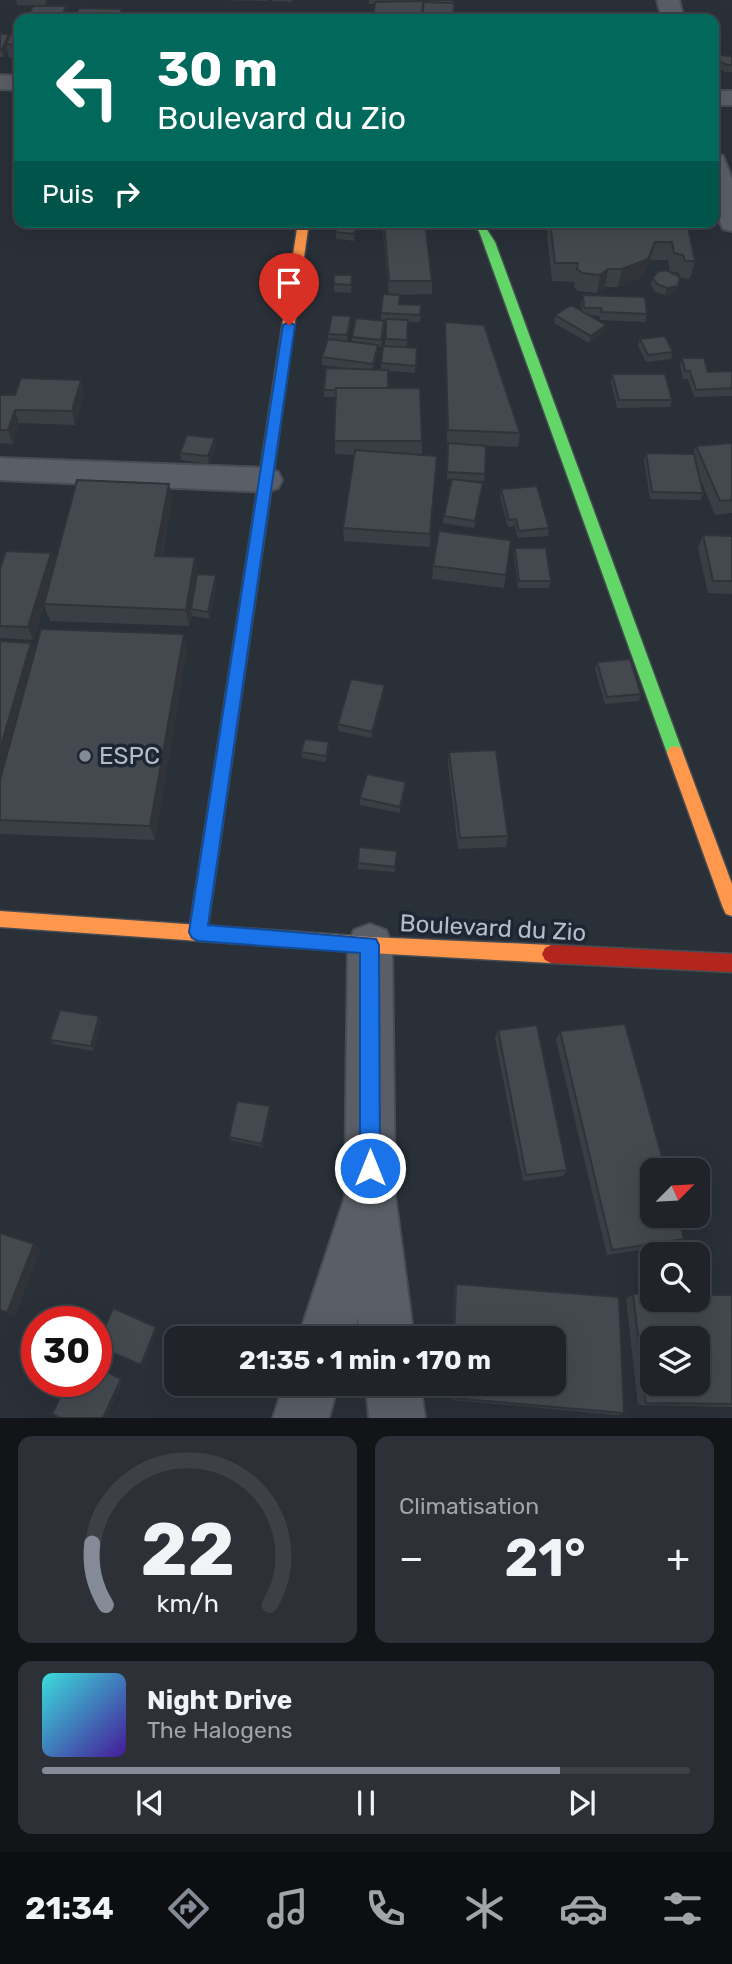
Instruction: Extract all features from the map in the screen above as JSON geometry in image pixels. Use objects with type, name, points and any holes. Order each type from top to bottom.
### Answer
[{"type":"street","points":[[719,178],[732,223]]},
{"type":"street","points":[[198,932],[303,228]]},
{"type":"street","points":[[482,228],[732,908]]},
{"type":"street","points":[[0,469],[266,480]]},
{"type":"street","name":"Boulevard du Zio","points":[[0,919],[370,945],[732,962]]},
{"type":"street","points":[[370,945],[370,1195],[385,1326]]},
{"type":"street","points":[[329,1326],[370,1195]]},
{"type":"street","points":[[301,1418],[307,1396]]},
{"type":"street","points":[[394,1396],[397,1418]]},
{"type":"building","points":[[454,0],[454,3],[428,2]]},
{"type":"building","points":[[424,1],[423,14],[374,14],[375,2]]},
{"type":"building","points":[[423,2],[454,3],[454,14],[422,14]]},
{"type":"building","points":[[33,6],[66,6],[63,14],[29,14]]},
{"type":"building","points":[[79,8],[122,9],[120,14],[76,14]]},
{"type":"building","points":[[14,27],[14,45],[6,44]]},
{"type":"building","points":[[0,34],[9,34],[2,50],[0,50]]},
{"type":"building","points":[[719,55],[732,56],[732,65],[719,61]]},
{"type":"building","points":[[337,228],[356,228],[354,234],[336,232]]},
{"type":"building","points":[[385,228],[426,228],[432,281],[389,281]]},
{"type":"building","points":[[551,228],[688,228],[695,261],[685,261],[683,255],[674,253],[672,242],[655,242],[648,259],[622,269],[608,269],[600,275],[582,273],[577,269],[578,263],[555,263]]},
{"type":"building","points":[[666,270],[680,277],[678,286],[667,288],[657,284],[653,278],[657,272]]},
{"type":"building","points":[[334,275],[352,275],[351,285],[334,284]]},
{"type":"building","points":[[383,294],[400,295],[399,304],[421,305],[420,315],[381,313]]},
{"type":"building","points":[[583,295],[645,297],[647,314],[602,312],[601,308],[584,308]]},
{"type":"building","points":[[571,305],[606,325],[591,336],[555,315]]},
{"type":"building","points":[[332,315],[351,316],[347,335],[328,334]]},
{"type":"building","points":[[356,318],[384,321],[381,340],[352,337]]},
{"type":"building","points":[[386,319],[408,320],[407,340],[386,339]]},
{"type":"building","points":[[445,322],[484,325],[520,433],[448,430]]},
{"type":"building","points":[[665,336],[673,352],[648,355],[640,339]]},
{"type":"building","points":[[328,339],[378,345],[373,364],[322,357]]},
{"type":"building","points":[[383,346],[417,348],[416,366],[381,363]]},
{"type":"building","points":[[682,358],[704,358],[708,372],[732,371],[732,388],[696,390],[690,371],[685,371]]},
{"type":"building","points":[[326,368],[388,370],[388,388],[324,390]]},
{"type":"building","points":[[612,374],[665,374],[672,400],[619,400]]},
{"type":"building","points":[[21,378],[81,380],[72,411],[15,410],[8,430],[0,430],[0,395],[15,395]]},
{"type":"building","points":[[336,388],[420,388],[422,441],[334,441]]},
{"type":"building","points":[[187,435],[215,438],[208,456],[180,453]]},
{"type":"building","points":[[448,443],[486,446],[485,474],[447,472]]},
{"type":"building","points":[[732,443],[732,500],[720,501],[696,446]]},
{"type":"building","points":[[355,450],[437,456],[430,534],[343,528]]},
{"type":"building","points":[[646,453],[694,454],[703,493],[652,492]]},
{"type":"building","points":[[452,479],[483,483],[475,521],[444,516]]},
{"type":"building","points":[[77,480],[169,484],[155,556],[195,557],[186,610],[44,604]]},
{"type":"building","points":[[537,486],[549,528],[519,531],[516,519],[509,520],[501,489]]},
{"type":"building","points":[[439,531],[511,540],[506,575],[433,566]]},
{"type":"building","points":[[703,535],[732,536],[732,581],[713,581]]},
{"type":"building","points":[[515,548],[546,548],[551,581],[519,581]]},
{"type":"building","points":[[6,551],[51,553],[28,627],[0,626],[0,569]]},
{"type":"building","points":[[197,574],[216,575],[208,612],[191,609]]},
{"type":"building","points":[[41,629],[184,634],[150,826],[0,820],[0,780]]},
{"type":"building","points":[[0,641],[31,643],[0,749]]},
{"type":"building","points":[[630,659],[641,694],[607,697],[597,662]]},
{"type":"building","points":[[351,679],[385,685],[372,732],[338,724]]},
{"type":"building","points":[[305,739],[329,742],[326,756],[301,752]]},
{"type":"building","points":[[496,750],[508,836],[460,838],[449,752]]},
{"type":"building","points":[[367,774],[406,782],[400,807],[360,798]]},
{"type":"building","points":[[359,847],[397,851],[395,867],[358,863]]},
{"type":"building","points":[[60,1010],[99,1016],[91,1046],[50,1040]]},
{"type":"building","points":[[625,1024],[662,1158],[640,1158],[640,1228],[681,1228],[684,1239],[640,1242],[640,1246],[612,1250],[560,1031]]},
{"type":"building","points":[[537,1025],[567,1170],[526,1175],[498,1030]]},
{"type":"building","points":[[237,1101],[270,1106],[262,1144],[229,1137]]},
{"type":"building","points":[[0,1233],[34,1244],[7,1313],[0,1310]]},
{"type":"building","points":[[456,1284],[619,1297],[624,1413],[452,1398],[566,1396],[566,1326],[454,1326]]},
{"type":"building","points":[[633,1294],[640,1294],[640,1312],[710,1312],[710,1295],[732,1295],[732,1404],[646,1403],[645,1396],[710,1396],[710,1326],[640,1326],[640,1353]]},
{"type":"building","points":[[113,1308],[156,1327],[141,1365],[112,1352]]},
{"type":"building","points":[[112,1374],[121,1379],[103,1418],[60,1418],[52,1414],[60,1397],[112,1397]]},
{"type":"traffic: fast","points":[[482,228],[675,753]]},
{"type":"traffic: fast","points":[[198,932],[262,505]]},
{"type":"traffic: slow","points":[[262,505],[303,228]]},
{"type":"traffic: slow","points":[[675,753],[732,908]]},
{"type":"traffic: slow","points":[[0,919],[370,945],[551,954]]},
{"type":"traffic: jam","points":[[551,954],[732,963]]},
{"type":"place","name":"ESPC","points":[[85,756]]},
{"type":"route","points":[[289,325],[198,932],[370,945],[370,1168]]}]
